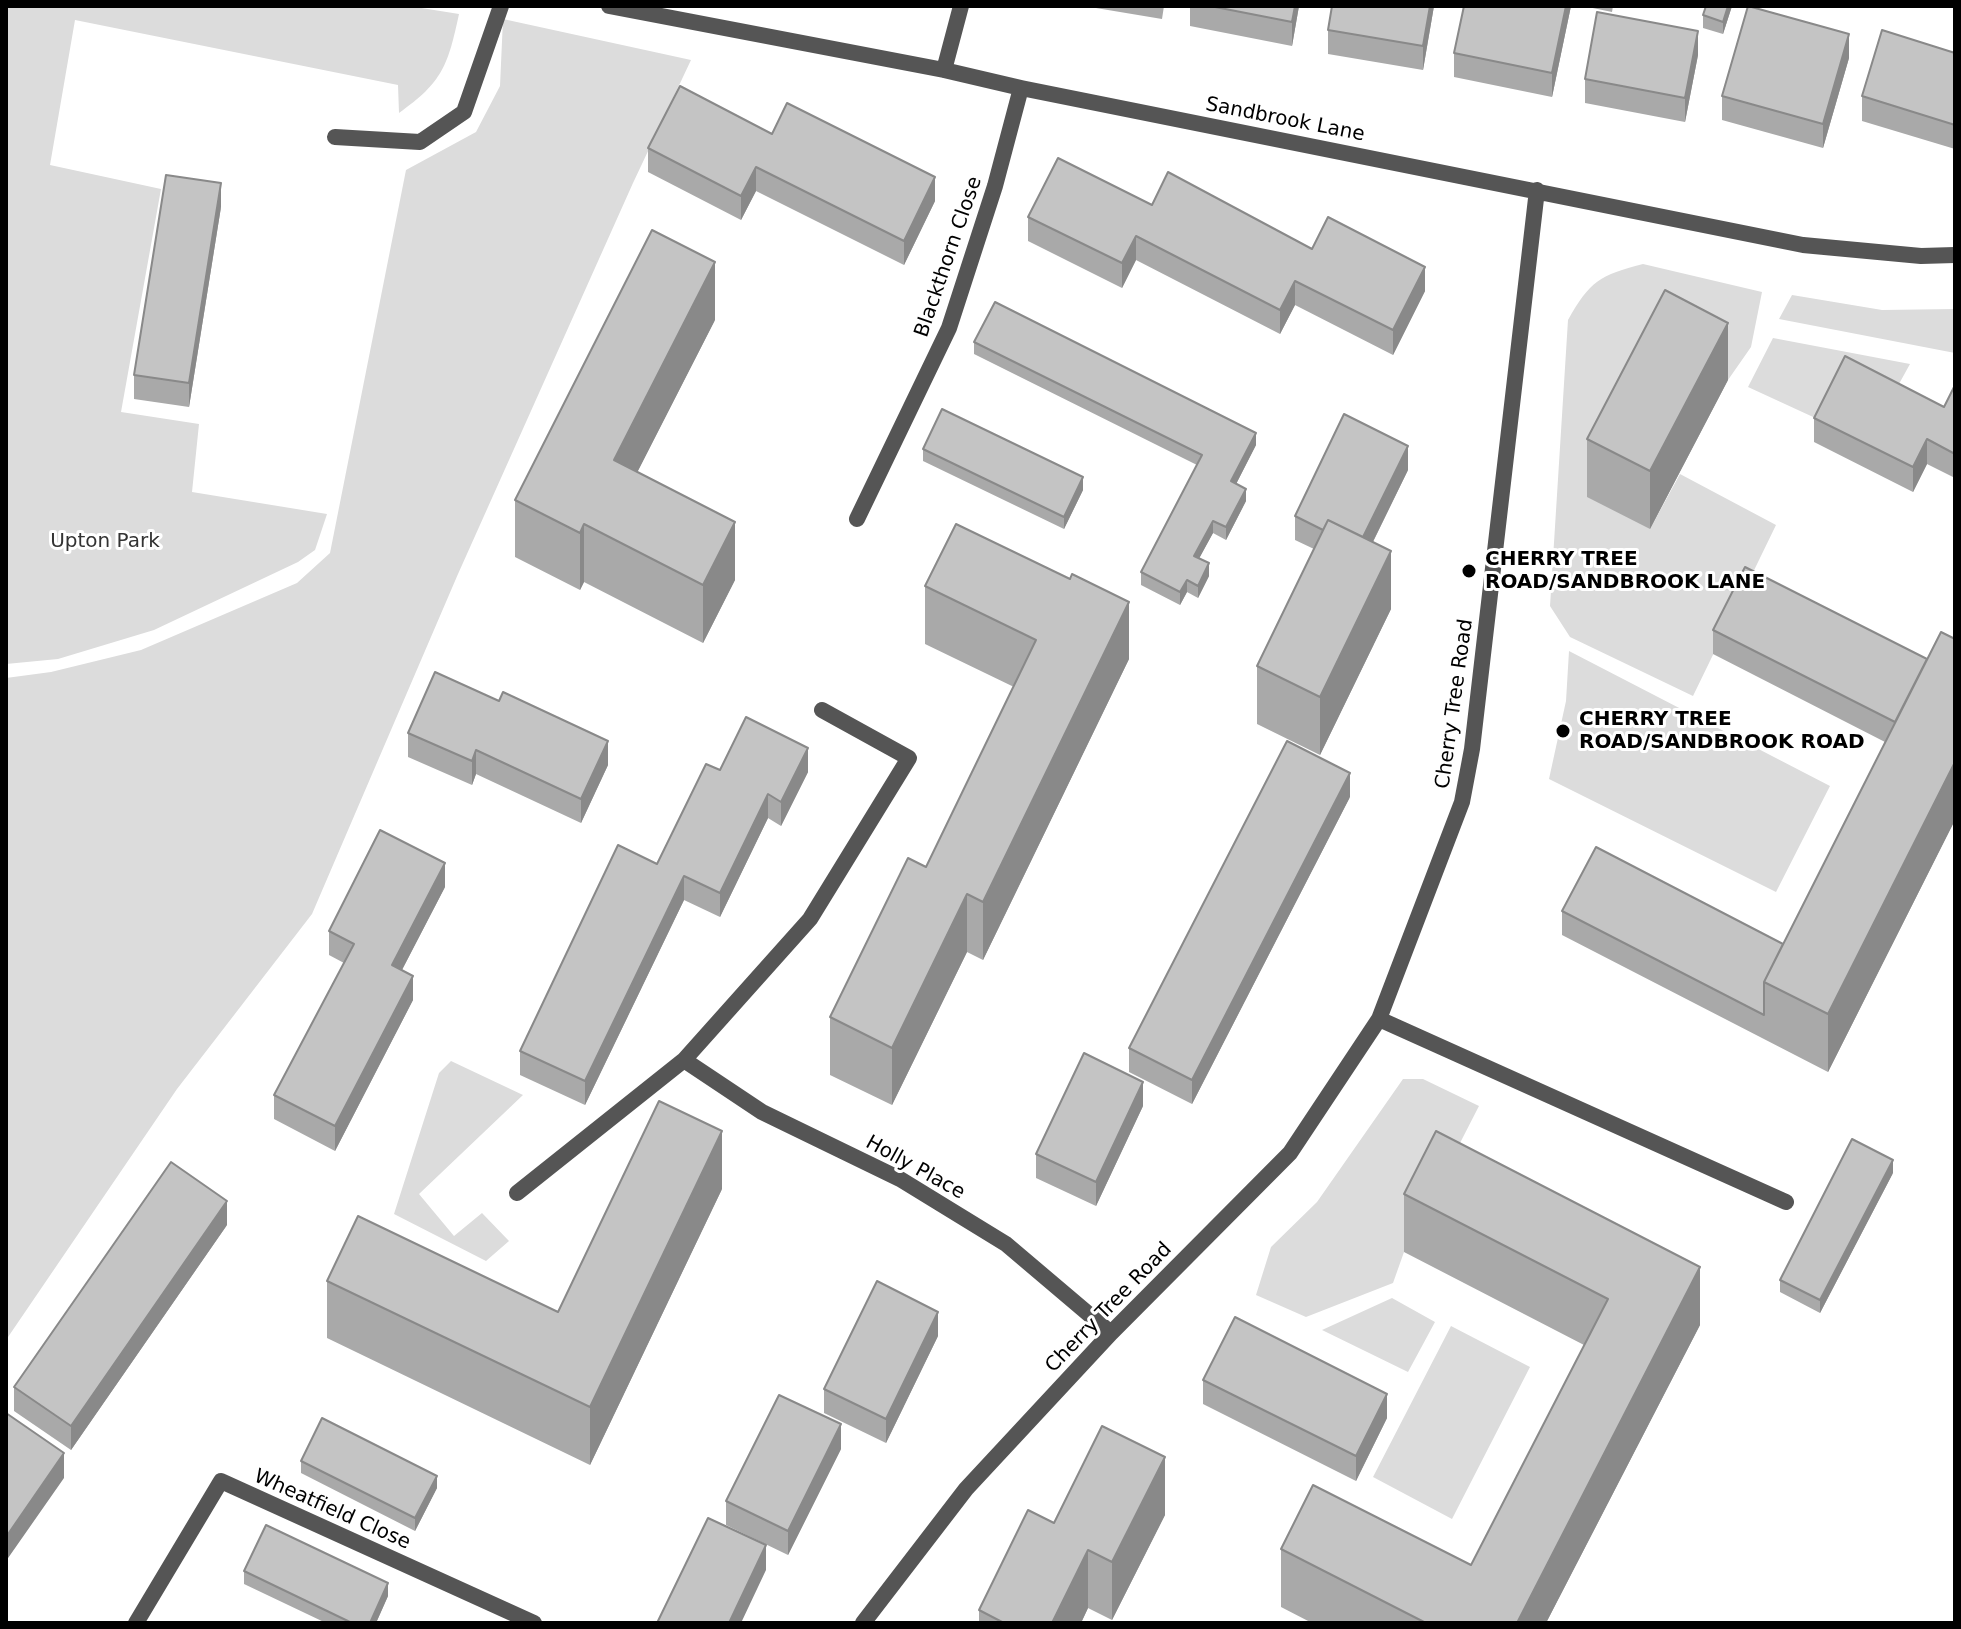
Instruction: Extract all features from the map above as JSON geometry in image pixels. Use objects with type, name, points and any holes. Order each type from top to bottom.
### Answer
[{"type":"street","points":[[335,137],[420,142],[464,112],[501,6]]},
{"type":"street","name":"Sandbrook Lane","points":[[609,6],[944,70],[1803,245],[1921,256],[1955,255]]},
{"type":"street","points":[[944,70],[961,6]]},
{"type":"street","name":"Blackthorn Close","points":[[857,519],[949,328],[995,186],[1021,88]]},
{"type":"street","name":"Cherry Tree Road","points":[[863,1623],[966,1489],[1111,1333],[1290,1153],[1379,1019],[1462,802],[1472,749],[1537,190]]},
{"type":"street","points":[[517,1193],[684,1060],[810,919],[909,758],[822,710]]},
{"type":"street","points":[[1379,1019],[1786,1202]]},
{"type":"street","name":"Holly Place","points":[[684,1060],[762,1112],[900,1179],[1006,1244],[1111,1333]]},
{"type":"street","name":"Wheatfield Close","points":[[136,1623],[221,1481],[534,1623]]},
{"type":"green space","name":"Upton Park","points":[[6,6],[409,6],[459,14],[447,60],[441,71],[425,92],[399,113],[398,85],[75,20],[50,165],[161,189],[121,412],[199,424],[192,492],[327,514],[315,550],[298,562],[154,630],[58,659],[6,664]]},
{"type":"green space","points":[[503,19],[691,60],[458,574],[312,914],[177,1089],[6,1340],[6,678],[51,672],[141,650],[297,583],[330,553],[406,170],[476,132],[500,86]]},
{"type":"green space","points":[[1643,264],[1762,292],[1751,347],[1728,380],[1665,348],[1650,529],[1680,474],[1776,525],[1693,696],[1570,637],[1550,606],[1568,320],[1583,296],[1606,276]]},
{"type":"green space","points":[[1792,295],[1882,310],[1955,309],[1955,353],[1779,319]]},
{"type":"green space","points":[[1773,338],[1910,364],[1889,402],[1824,422],[1748,387]]},
{"type":"green space","points":[[1569,651],[1830,786],[1776,892],[1549,779],[1566,701]]},
{"type":"green space","points":[[451,1061],[523,1095],[419,1194],[454,1236],[482,1213],[509,1241],[486,1261],[394,1214],[439,1073]]},
{"type":"green space","points":[[1403,1079],[1423,1079],[1479,1106],[1404,1252],[1393,1283],[1306,1317],[1256,1295],[1271,1247],[1317,1202]]},
{"type":"green space","points":[[1392,1298],[1435,1322],[1408,1372],[1322,1330]]},
{"type":"green space","points":[[1451,1326],[1530,1367],[1452,1519],[1373,1477]]},
{"type":"building","points":[[1210,6],[1295,6],[1292,22]]},
{"type":"building","points":[[1332,6],[1430,6],[1423,46],[1328,30]]},
{"type":"building","points":[[1464,6],[1566,6],[1552,73],[1454,53]]},
{"type":"building","points":[[1706,6],[1728,6],[1723,22],[1703,15]]},
{"type":"building","points":[[1748,6],[1849,34],[1823,124],[1722,96]]},
{"type":"building","points":[[1597,12],[1698,31],[1685,98],[1585,79]]},
{"type":"building","points":[[1882,30],[1955,53],[1955,125],[1862,96]]},
{"type":"building","points":[[680,86],[772,134],[787,103],[935,177],[904,241],[756,167],[741,196],[648,148]]},
{"type":"building","points":[[1058,158],[1152,205],[1168,172],[1312,249],[1328,217],[1425,267],[1393,330],[1295,281],[1280,310],[1136,236],[1122,263],[1028,217]]},
{"type":"building","points":[[166,175],[221,183],[189,383],[134,375]]},
{"type":"building","points":[[652,230],[715,262],[614,460],[735,522],[703,585],[584,524],[580,533],[515,500]]},
{"type":"building","points":[[1665,290],[1728,323],[1650,471],[1587,439]]},
{"type":"building","points":[[995,302],[1256,433],[1231,481],[1246,489],[1226,527],[1213,521],[1194,556],[1209,563],[1198,586],[1187,580],[1180,592],[1141,572],[1202,455],[974,342]]},
{"type":"building","points":[[1845,356],[1944,407],[1955,385],[1955,454],[1927,439],[1913,467],[1814,418]]},
{"type":"building","points":[[942,409],[1083,477],[1064,517],[923,449]]},
{"type":"building","points":[[1344,414],[1408,446],[1363,537],[1328,520],[1323,530],[1295,516]]},
{"type":"building","points":[[1328,520],[1391,551],[1320,697],[1257,666]]},
{"type":"building","points":[[956,524],[1070,579],[1072,574],[1129,602],[983,902],[967,894],[892,1048],[830,1017],[908,858],[926,867],[1036,640],[925,586]]},
{"type":"building","points":[[1745,567],[1927,659],[1895,722],[1713,630]]},
{"type":"building","points":[[1941,632],[1955,639],[1955,762],[1828,1014],[1764,982]]},
{"type":"building","points":[[435,672],[499,701],[503,692],[608,741],[581,799],[476,750],[472,761],[408,733]]},
{"type":"building","points":[[746,717],[808,748],[781,802],[768,794],[720,893],[684,876],[585,1081],[520,1051],[618,845],[657,864],[706,764],[720,770]]},
{"type":"building","points":[[1287,741],[1350,773],[1192,1080],[1129,1048]]},
{"type":"building","points":[[380,830],[445,863],[392,965],[413,976],[335,1126],[274,1095],[354,944],[329,931]]},
{"type":"building","points":[[1596,847],[1783,944],[1764,982],[1764,1015],[1562,911]]},
{"type":"building","points":[[1084,1053],[1143,1082],[1096,1182],[1036,1154]]},
{"type":"building","points":[[659,1101],[722,1131],[590,1407],[327,1281],[358,1216],[558,1312]]},
{"type":"building","points":[[1436,1131],[1700,1267],[1517,1623],[1426,1623],[1281,1549],[1313,1485],[1471,1565],[1608,1299],[1404,1194]]},
{"type":"building","points":[[1852,1139],[1893,1160],[1820,1300],[1780,1280]]},
{"type":"building","points":[[171,1162],[227,1201],[71,1426],[14,1387]]},
{"type":"building","points":[[877,1281],[938,1312],[886,1419],[824,1389]]},
{"type":"building","points":[[1235,1317],[1387,1394],[1356,1456],[1203,1380]]},
{"type":"building","points":[[779,1395],[841,1424],[788,1531],[726,1501]]},
{"type":"building","points":[[6,1413],[64,1453],[6,1537]]},
{"type":"building","points":[[322,1418],[437,1476],[415,1518],[301,1461]]},
{"type":"building","points":[[1102,1426],[1165,1457],[1112,1562],[1088,1550],[1052,1623],[1004,1623],[979,1610],[1028,1510],[1054,1523]]},
{"type":"building","points":[[708,1518],[766,1545],[729,1623],[657,1623]]},
{"type":"building","points":[[266,1525],[388,1583],[370,1623],[352,1623],[244,1571]]},
{"type":"place","name":"CHERRY TREE ROAD/SANDBROOK LANE","points":[[1469,571]]},
{"type":"place","name":"CHERRY TREE ROAD/SANDBROOK ROAD","points":[[1563,731]]}]
